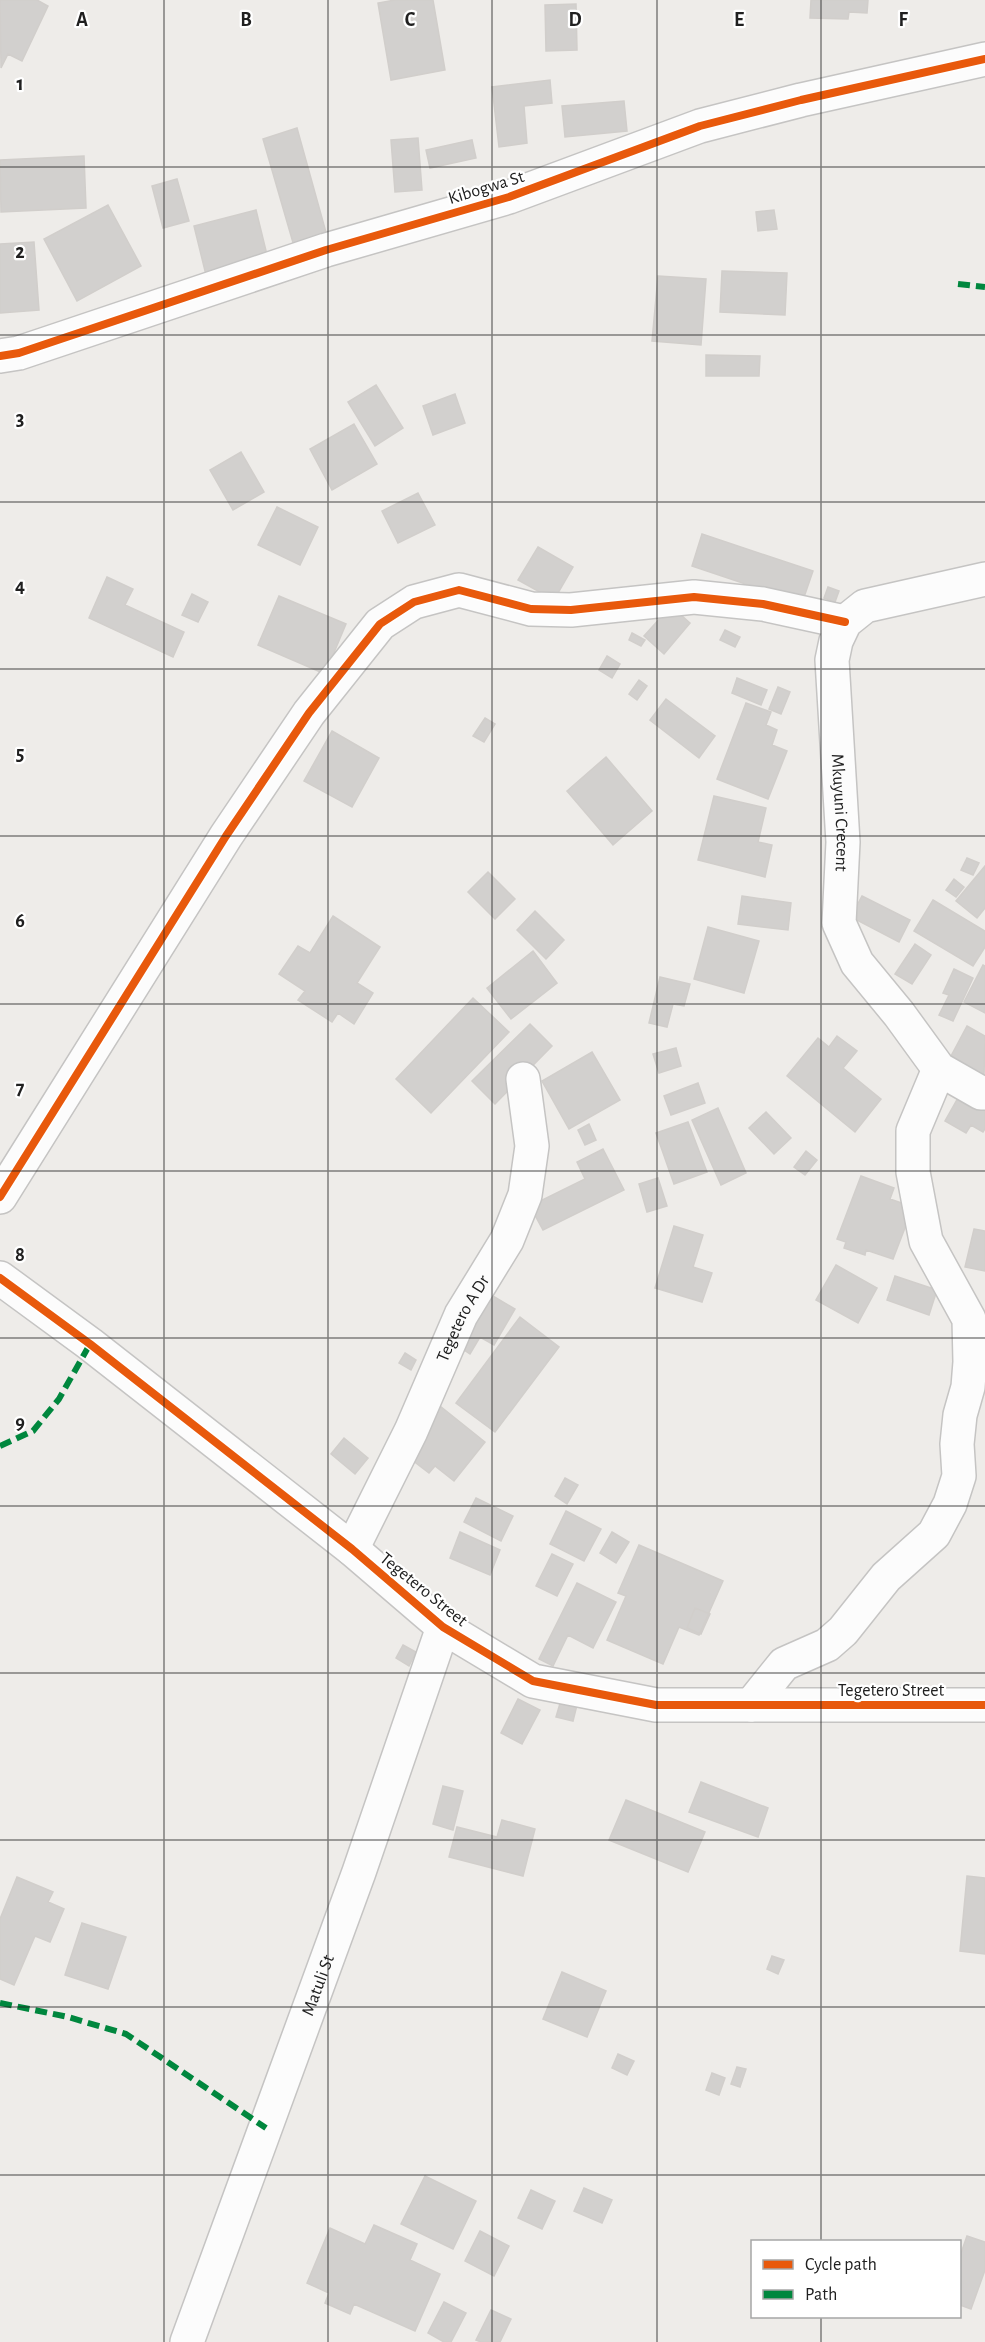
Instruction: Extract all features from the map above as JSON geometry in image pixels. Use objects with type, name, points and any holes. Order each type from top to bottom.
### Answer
[{"type":"street","name":"Kibogwa St","points":[[0,356],[19,353],[326,250],[509,197],[700,126],[801,100],[985,59]]},
{"type":"street","points":[[0,1197],[226,836],[309,713],[380,624],[414,602],[459,590],[531,609],[571,610],[694,597],[763,604],[845,621],[865,606],[985,579]]},
{"type":"street","name":"Mkuyuni Crecent","points":[[845,621],[836,641],[832,660],[843,842],[839,923],[857,963],[899,1014],[939,1069],[981,1093],[985,1093]]},
{"type":"street","points":[[751,1705],[784,1664],[826,1645],[843,1631],[886,1577],[934,1534],[950,1504],[959,1476],[957,1444],[960,1415],[968,1387],[977,1321],[926,1241],[914,1172],[913,1131],[939,1069]]},
{"type":"street","name":"Tegetero A Dr","points":[[352,1549],[411,1431],[461,1315],[507,1240],[525,1195],[532,1146],[523,1079]]},
{"type":"street","name":"Tegetero Street","points":[[0,1278],[90,1344],[352,1549],[443,1627],[533,1681],[657,1705],[985,1705]]},
{"type":"street","name":"Matuli St","points":[[187,2342],[359,1872],[443,1627]]},
{"type":"building","points":[[0,0],[37,0],[48,6],[22,61],[8,54],[1,68]]},
{"type":"building","points":[[395,0],[433,0],[445,70],[391,80],[378,3]]},
{"type":"building","points":[[811,0],[868,0],[867,13],[849,12],[848,19],[810,18]]},
{"type":"building","points":[[576,4],[577,50],[546,51],[545,5]]},
{"type":"building","points":[[550,80],[552,103],[524,106],[527,143],[499,147],[492,87]]},
{"type":"building","points":[[624,101],[627,131],[565,137],[562,106]]},
{"type":"building","points":[[297,128],[327,236],[294,246],[263,139]]},
{"type":"building","points":[[418,138],[422,190],[395,192],[391,140]]},
{"type":"building","points":[[472,140],[476,158],[430,168],[426,150]]},
{"type":"building","points":[[84,156],[86,208],[1,212],[0,160]]},
{"type":"building","points":[[177,179],[189,221],[163,228],[152,186]]},
{"type":"building","points":[[108,205],[141,266],[77,301],[44,239]]},
{"type":"building","points":[[256,210],[269,263],[207,279],[194,226]]},
{"type":"building","points":[[774,210],[777,229],[758,231],[756,212]]},
{"type":"building","points":[[34,242],[39,310],[0,313],[0,244]]},
{"type":"building","points":[[722,271],[787,273],[785,315],[720,312]]},
{"type":"building","points":[[658,276],[706,279],[701,345],[652,341]]},
{"type":"building","points":[[706,355],[760,356],[759,376],[706,376]]},
{"type":"building","points":[[376,385],[403,428],[375,446],[348,402]]},
{"type":"building","points":[[455,394],[465,423],[433,435],[423,406]]},
{"type":"building","points":[[354,424],[377,464],[332,490],[310,449]]},
{"type":"building","points":[[241,452],[264,492],[233,510],[210,470]]},
{"type":"building","points":[[418,493],[435,525],[398,543],[382,511]]},
{"type":"building","points":[[277,507],[318,527],[300,565],[258,545]]},
{"type":"building","points":[[702,534],[813,571],[802,603],[692,566]]},
{"type":"building","points":[[538,547],[573,567],[554,600],[518,580]]},
{"type":"building","points":[[107,577],[133,589],[125,605],[184,632],[173,657],[89,618]]},
{"type":"building","points":[[828,587],[839,591],[835,602],[824,598]]},
{"type":"building","points":[[192,594],[208,602],[198,622],[182,615]]},
{"type":"building","points":[[279,596],[346,624],[325,674],[258,645]]},
{"type":"building","points":[[671,606],[690,623],[664,654],[644,636]]},
{"type":"building","points":[[725,630],[740,637],[735,647],[720,640]]},
{"type":"building","points":[[632,633],[645,640],[641,646],[629,640]]},
{"type":"building","points":[[607,656],[620,664],[612,678],[599,670]]},
{"type":"building","points":[[737,678],[767,690],[761,705],[732,693]]},
{"type":"building","points":[[639,680],[647,686],[637,700],[629,694]]},
{"type":"building","points":[[778,687],[790,692],[781,714],[769,709]]},
{"type":"building","points":[[666,699],[715,736],[699,758],[650,720]]},
{"type":"building","points":[[746,703],[771,712],[766,725],[777,730],[772,745],[787,751],[768,799],[717,779]]},
{"type":"building","points":[[485,718],[495,724],[484,742],[473,736]]},
{"type":"building","points":[[332,731],[379,758],[352,807],[304,781]]},
{"type":"building","points":[[606,757],[652,811],[613,845],[567,791]]},
{"type":"building","points":[[714,796],[766,808],[758,842],[772,845],[765,877],[698,860]]},
{"type":"building","points":[[967,858],[979,863],[973,875],[961,870]]},
{"type":"building","points":[[985,866],[985,908],[977,918],[956,901]]},
{"type":"building","points":[[488,872],[515,899],[495,919],[468,892]]},
{"type":"building","points":[[954,879],[964,887],[956,897],[946,890]]},
{"type":"building","points":[[742,896],[791,903],[788,930],[738,924]]},
{"type":"building","points":[[862,896],[910,920],[899,942],[851,917]]},
{"type":"building","points":[[933,900],[985,931],[985,947],[973,966],[914,931]]},
{"type":"building","points":[[535,911],[564,940],[546,959],[517,930]]},
{"type":"building","points":[[333,916],[380,947],[357,983],[373,993],[354,1024],[338,1013],[332,1022],[298,1000],[305,991],[279,974],[298,946],[310,953]]},
{"type":"building","points":[[708,927],[759,941],[744,993],[694,979]]},
{"type":"building","points":[[915,944],[931,955],[912,984],[895,974]]},
{"type":"building","points":[[533,951],[557,983],[511,1019],[487,988]]},
{"type":"building","points":[[983,965],[985,966],[985,1013],[964,1002]]},
{"type":"building","points":[[954,969],[973,978],[953,1021],[939,1015],[949,995],[943,993]]},
{"type":"building","points":[[660,977],[690,984],[684,1006],[673,1004],[667,1027],[649,1023]]},
{"type":"building","points":[[473,998],[509,1032],[431,1113],[396,1079]]},
{"type":"building","points":[[530,1024],[552,1046],[495,1104],[472,1081]]},
{"type":"building","points":[[967,1026],[985,1036],[984,1076],[950,1058]]},
{"type":"building","points":[[837,1036],[857,1051],[843,1068],[881,1099],[855,1132],[787,1076],[818,1038],[829,1047]]},
{"type":"building","points":[[676,1048],[681,1066],[659,1073],[653,1054]]},
{"type":"building","points":[[592,1052],[620,1100],[569,1129],[542,1081]]},
{"type":"building","points":[[698,1083],[705,1103],[671,1115],[664,1096]]},
{"type":"building","points":[[963,1089],[985,1103],[983,1132],[971,1125],[966,1133],[945,1121]]},
{"type":"building","points":[[718,1108],[746,1173],[721,1185],[692,1120]]},
{"type":"building","points":[[766,1112],[791,1138],[774,1154],[749,1128]]},
{"type":"building","points":[[688,1122],[707,1172],[674,1184],[656,1133]]},
{"type":"building","points":[[589,1124],[596,1140],[585,1145],[578,1130]]},
{"type":"building","points":[[603,1149],[624,1190],[543,1230],[530,1206],[585,1179],[577,1162]]},
{"type":"building","points":[[806,1151],[817,1160],[805,1175],[794,1167]]},
{"type":"building","points":[[861,1176],[894,1188],[890,1199],[913,1207],[893,1259],[866,1250],[865,1255],[844,1248],[846,1242],[837,1239]]},
{"type":"building","points":[[658,1178],[667,1206],[647,1212],[639,1184]]},
{"type":"building","points":[[674,1226],[703,1235],[693,1267],[712,1273],[702,1302],[655,1288]]},
{"type":"building","points":[[974,1229],[985,1231],[985,1271],[965,1267]]},
{"type":"building","points":[[836,1265],[877,1288],[858,1323],[816,1300]]},
{"type":"building","points":[[895,1276],[937,1290],[929,1315],[887,1300]]},
{"type":"building","points":[[486,1292],[515,1309],[494,1345],[480,1337],[470,1354],[455,1344]]},
{"type":"building","points":[[520,1317],[559,1347],[495,1432],[456,1403]]},
{"type":"building","points":[[405,1353],[416,1360],[411,1370],[399,1363]]},
{"type":"building","points":[[440,1406],[485,1442],[454,1481],[435,1466],[429,1473],[403,1453]]},
{"type":"building","points":[[344,1438],[368,1458],[355,1474],[331,1454]]},
{"type":"building","points":[[565,1478],[578,1485],[567,1504],[555,1496]]},
{"type":"building","points":[[476,1498],[513,1516],[501,1541],[464,1522]]},
{"type":"building","points":[[566,1511],[601,1529],[584,1561],[550,1544]]},
{"type":"building","points":[[460,1532],[500,1550],[490,1575],[450,1558]]},
{"type":"building","points":[[612,1532],[629,1542],[616,1563],[600,1553]]},
{"type":"building","points":[[639,1545],[723,1581],[699,1635],[679,1627],[663,1664],[607,1640],[626,1596],[618,1593]]},
{"type":"building","points":[[552,1554],[573,1564],[557,1596],[536,1586]]},
{"type":"building","points":[[577,1583],[616,1602],[593,1648],[568,1635],[553,1666],[539,1659]]},
{"type":"building","points":[[695,1608],[710,1614],[701,1634],[687,1628]]},
{"type":"building","points":[[403,1645],[416,1652],[409,1666],[396,1658]]},
{"type":"building","points":[[518,1699],[540,1710],[522,1744],[501,1733]]},
{"type":"building","points":[[561,1700],[577,1705],[573,1721],[556,1717]]},
{"type":"building","points":[[701,1782],[768,1808],[758,1837],[689,1812]]},
{"type":"building","points":[[443,1786],[463,1791],[453,1830],[433,1824]]},
{"type":"building","points":[[626,1800],[705,1832],[688,1872],[609,1840]]},
{"type":"building","points":[[502,1820],[535,1829],[523,1876],[449,1857],[457,1827],[497,1837]]},
{"type":"building","points":[[967,1876],[985,1878],[985,1954],[960,1951]]},
{"type":"building","points":[[17,1877],[53,1892],[48,1902],[64,1909],[50,1942],[35,1936],[14,1985],[0,1979],[0,1919]]},
{"type":"building","points":[[82,1923],[126,1937],[108,1989],[65,1975]]},
{"type":"building","points":[[772,1956],[784,1960],[778,1974],[767,1969]]},
{"type":"building","points":[[562,1972],[606,1991],[587,2037],[543,2019]]},
{"type":"building","points":[[618,2054],[634,2061],[627,2075],[612,2068]]},
{"type":"building","points":[[737,2067],[746,2069],[740,2087],[731,2084]]},
{"type":"building","points":[[712,2073],[725,2078],[719,2095],[706,2090]]},
{"type":"building","points":[[425,2176],[476,2201],[453,2249],[401,2224]]},
{"type":"building","points":[[584,2188],[612,2200],[602,2223],[574,2211]]},
{"type":"building","points":[[531,2190],[555,2201],[542,2229],[518,2218]]},
{"type":"building","points":[[374,2225],[417,2244],[410,2260],[440,2274],[415,2331],[354,2304],[350,2314],[325,2303],[329,2293],[307,2283],[330,2228],[365,2244]]},
{"type":"building","points":[[480,2231],[509,2246],[494,2276],[465,2261]]},
{"type":"building","points":[[967,2236],[985,2242],[985,2270],[971,2309],[961,2305],[961,2253]]},
{"type":"building","points":[[444,2302],[466,2313],[451,2342],[444,2342],[428,2333]]},
{"type":"building","points":[[491,2310],[511,2319],[500,2342],[476,2340]]},
{"type":"marked path","points":[[958,284],[985,287]]},
{"type":"marked path","points":[[0,1446],[33,1431],[59,1399],[90,1344]]},
{"type":"marked path","points":[[0,2003],[68,2017],[126,2034],[266,2128]]},
{"type":"cycle path","points":[[0,356],[19,353],[326,250],[509,197],[700,126],[801,100],[985,59]]},
{"type":"cycle path","points":[[0,1197],[226,836],[309,713],[380,624],[414,602],[459,590],[531,609],[571,610],[694,597],[763,604],[845,622]]},
{"type":"cycle path","points":[[0,1278],[90,1344],[352,1549],[443,1627],[533,1681],[656,1705],[985,1705]]}]
